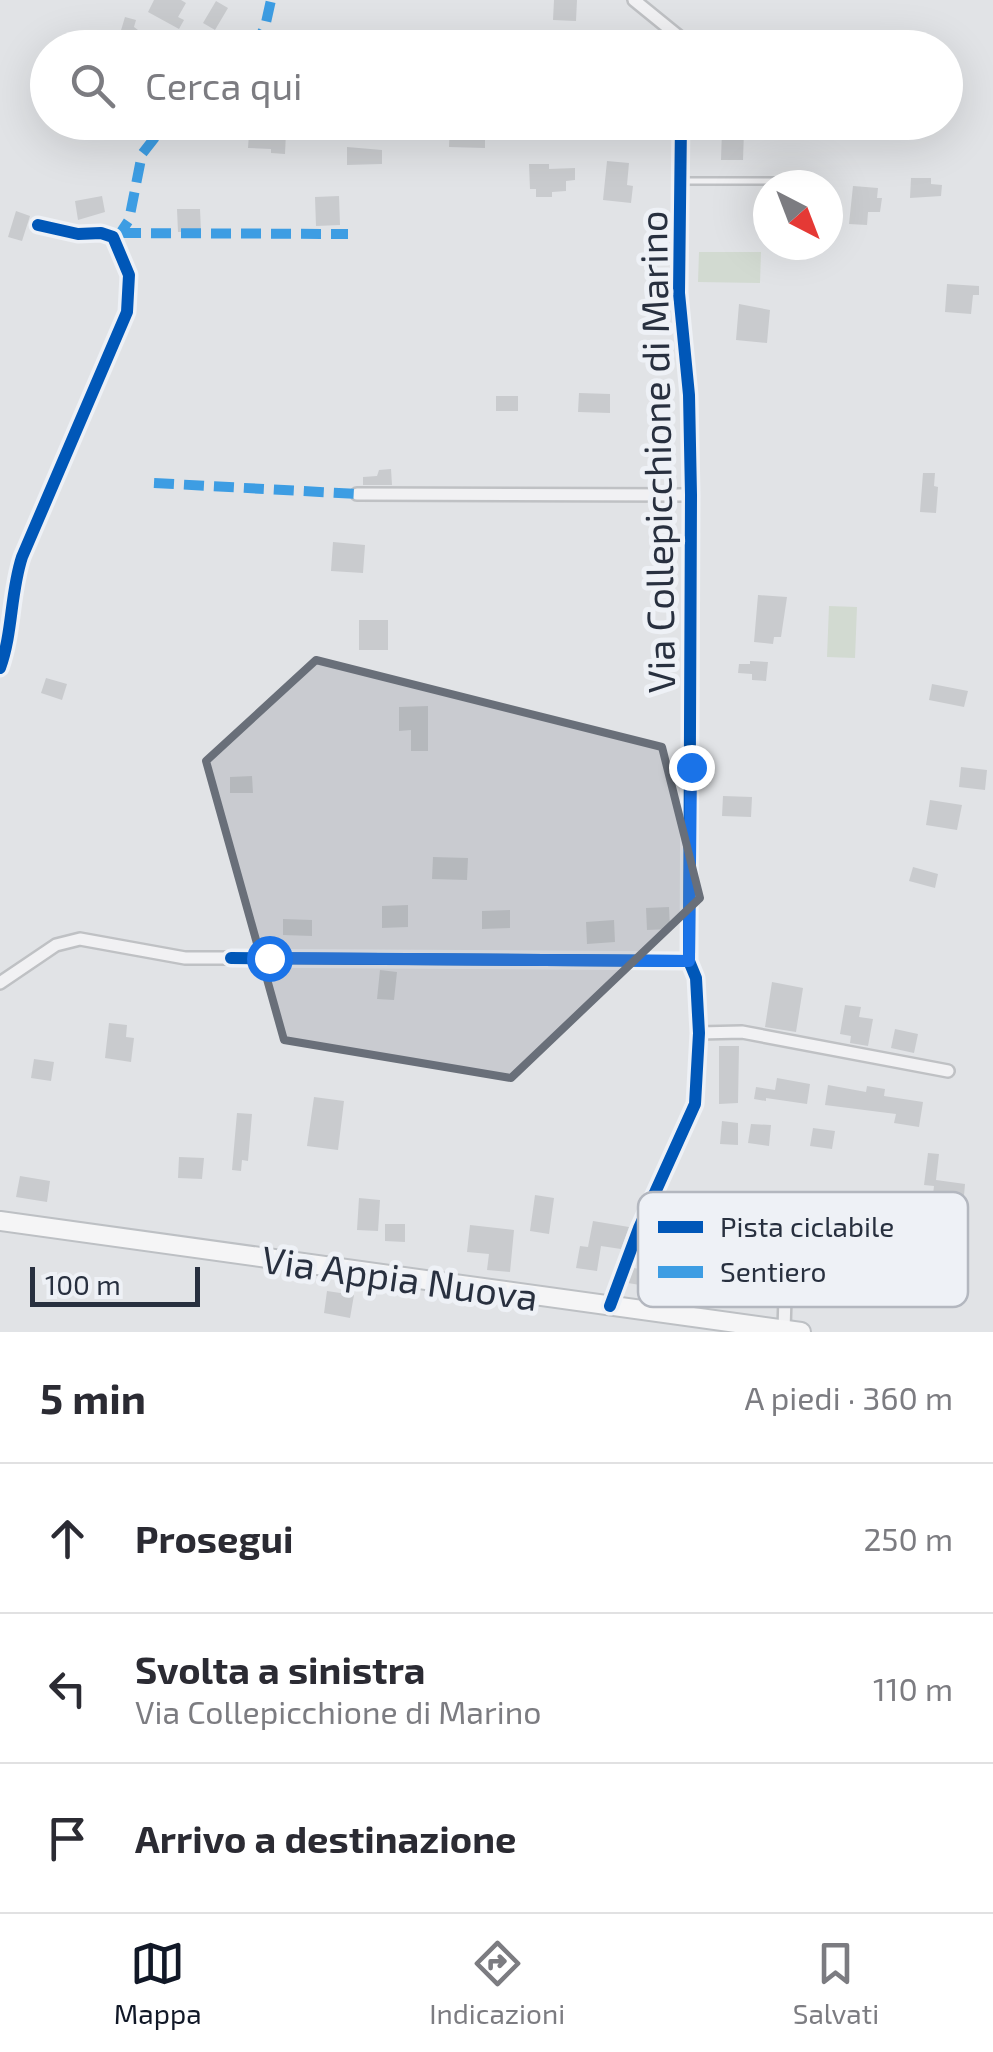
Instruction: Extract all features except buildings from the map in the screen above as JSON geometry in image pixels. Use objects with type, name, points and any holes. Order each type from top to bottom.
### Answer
[{"type":"main road","name":"Via Appia Nuova","points":[[0,1222],[792,1331]]},
{"type":"street","points":[[634,0],[671,30]]},
{"type":"street","name":"Via Collepicchione di Marino","points":[[655,1192],[695,1104],[699,1033],[696,984],[689,961],[692,495],[690,394],[679,293],[680,140]]},
{"type":"street","points":[[0,668],[22,557],[123,324],[129,288],[127,268],[113,237],[38,225]]},
{"type":"street","points":[[357,494],[692,495]]},
{"type":"street","points":[[0,984],[56,944],[80,939],[185,958],[689,961]]},
{"type":"street","points":[[699,1033],[758,1035],[948,1071]]},
{"type":"street","name":"Via Collepicchione di Marino","points":[[610,1306],[638,1231]]},
{"type":"lane","points":[[680,181],[753,182]]},
{"type":"highlighted area","points":[[316,660],[662,747],[700,898],[511,1078],[284,1040],[206,761]]},
{"type":"shaded area","points":[[699,252],[753,252],[753,260],[761,260],[760,283],[698,282]]},
{"type":"shaded area","points":[[829,606],[857,607],[855,658],[827,657]]},
{"type":"marked path","points":[[263,30],[271,0]]},
{"type":"marked path","points":[[117,238],[129,220],[142,154],[153,140]]},
{"type":"marked path","points":[[121,233],[348,234]]},
{"type":"marked path","points":[[154,483],[357,494]]},
{"type":"cycle path","points":[[655,1192],[695,1104],[699,1033],[696,978],[689,961],[691,495],[689,395],[679,293],[681,140]]},
{"type":"cycle path","points":[[0,668],[22,557],[127,312],[129,275],[113,237],[38,225]]},
{"type":"cycle path","points":[[231,958],[689,961]]},
{"type":"cycle path","points":[[610,1306],[638,1231]]},
{"type":"route","points":[[269,958],[689,961],[691,767]]}]
